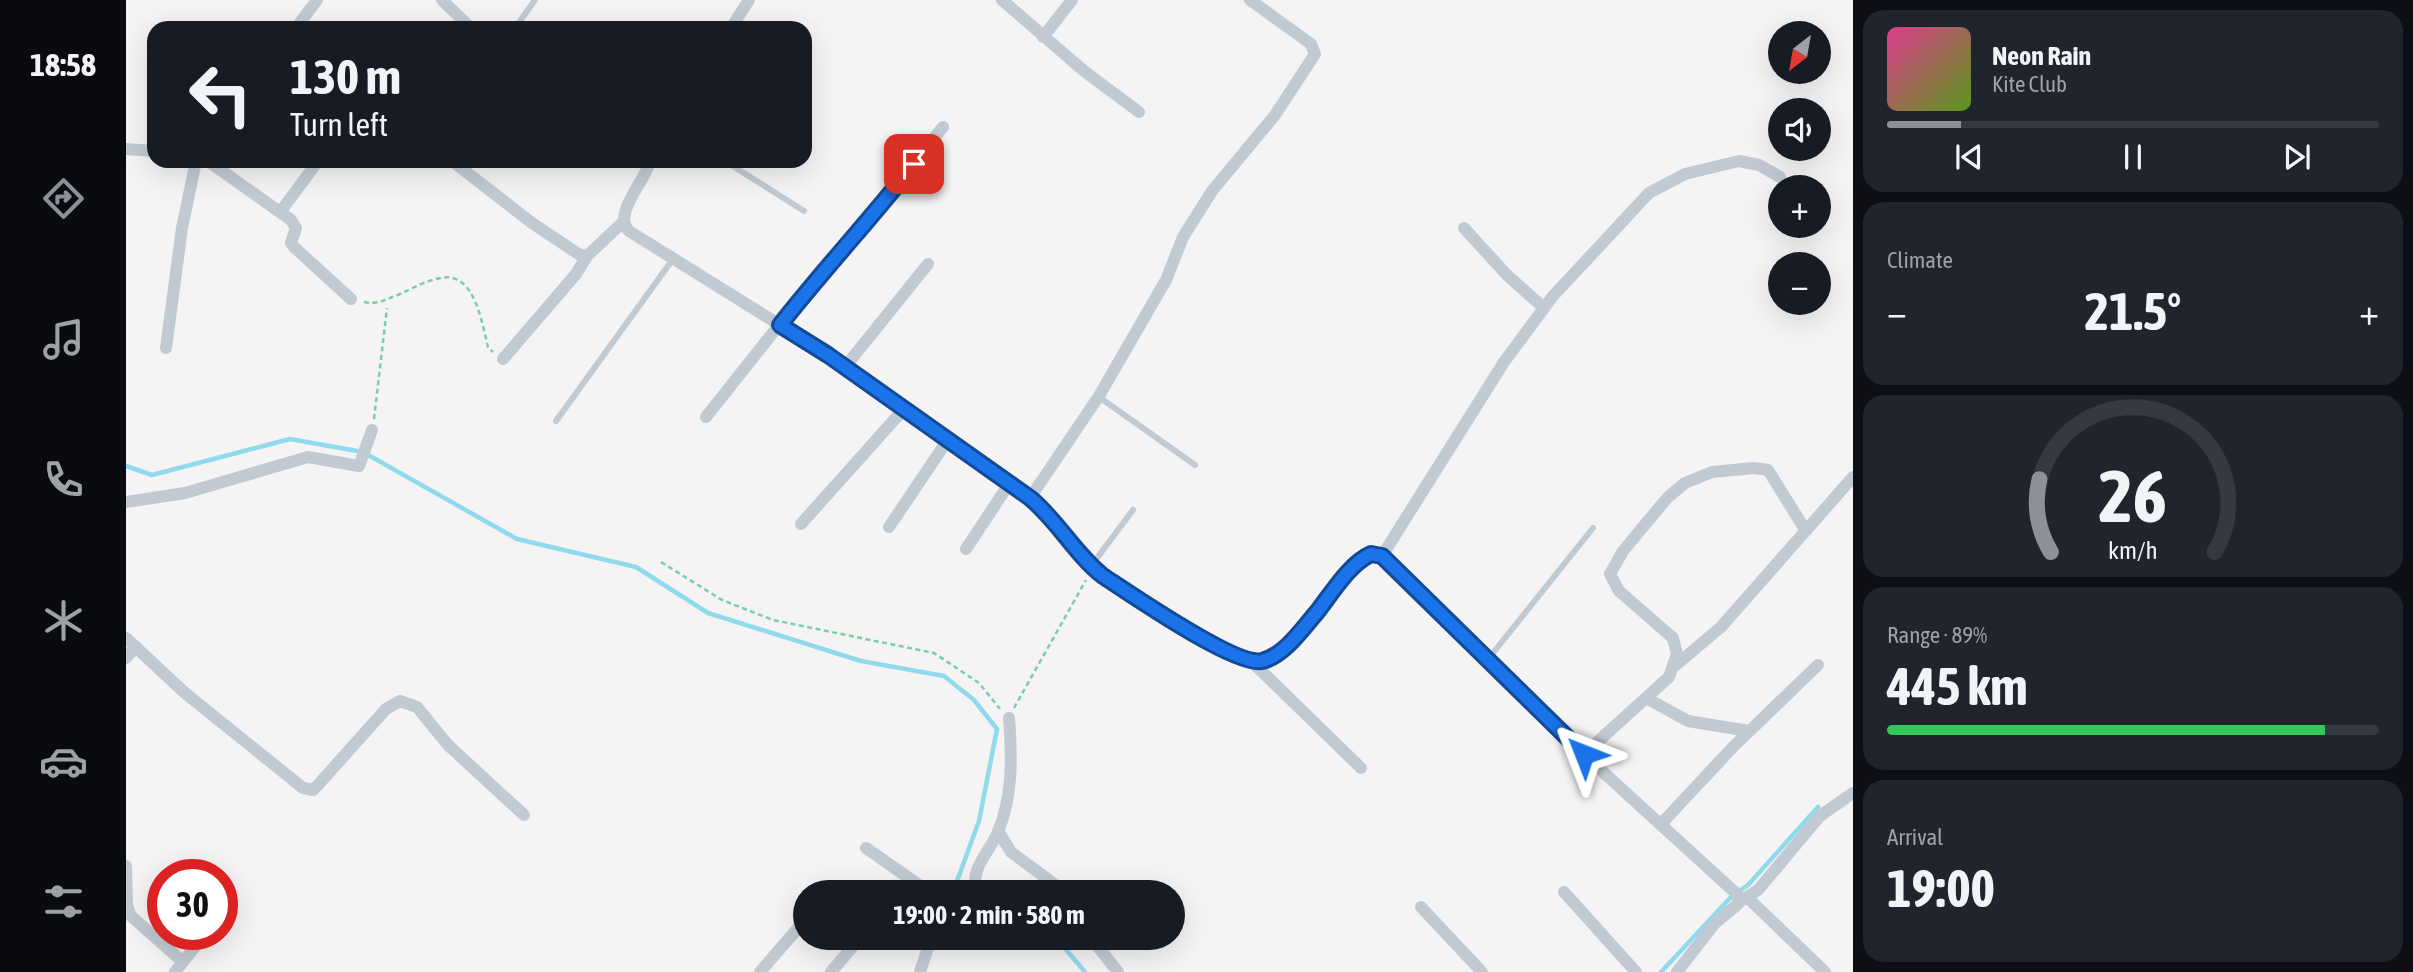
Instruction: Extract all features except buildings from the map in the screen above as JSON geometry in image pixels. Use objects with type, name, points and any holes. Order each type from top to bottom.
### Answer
[{"type":"street","points":[[301,21],[317,0]]},
{"type":"street","points":[[442,0],[464,21]]},
{"type":"street","points":[[736,21],[749,0]]},
{"type":"street","points":[[1002,0],[1043,37],[1139,112]]},
{"type":"street","points":[[1043,37],[1072,0]]},
{"type":"street","points":[[1030,498],[1098,396],[1166,280],[1183,237],[1212,191],[1275,115],[1315,54],[1311,44],[1250,0]]},
{"type":"street","points":[[706,417],[943,127]]},
{"type":"street","points":[[126,149],[147,150]]},
{"type":"street","points":[[1382,556],[1492,378],[1544,308],[1585,260],[1657,186],[1685,174],[1738,161],[1759,165],[1776,175]]},
{"type":"street","points":[[166,348],[182,228],[195,168]]},
{"type":"street","points":[[218,168],[281,211],[296,228],[291,243],[294,247],[351,299]]},
{"type":"street","points":[[281,211],[313,168]]},
{"type":"street","points":[[461,168],[571,251],[587,256]]},
{"type":"street","points":[[503,359],[576,274],[587,256],[623,222],[625,211],[646,168]]},
{"type":"street","points":[[623,222],[629,231],[845,367],[1030,498],[1049,513],[1092,567],[1220,648],[1251,661],[1361,768]]},
{"type":"street","points":[[1464,228],[1507,275],[1544,308]]},
{"type":"street","points":[[845,367],[928,264]]},
{"type":"street","points":[[801,524],[903,410]]},
{"type":"street","points":[[127,500],[185,493],[308,457],[359,466],[371,434]]},
{"type":"street","points":[[889,527],[947,441]]},
{"type":"street","points":[[1676,665],[1673,638],[1619,591],[1610,574],[1623,551],[1668,497],[1701,475],[1762,468],[1772,474],[1806,531]]},
{"type":"street","points":[[1584,754],[1669,677],[1676,665],[1721,627],[1853,477]]},
{"type":"street","points":[[966,549],[1009,484]]},
{"type":"street","points":[[1251,661],[1262,661],[1289,643],[1358,563],[1371,554],[1382,556],[1584,754],[1825,972]]},
{"type":"street","points":[[126,658],[131,643],[185,693],[303,789],[313,790],[386,709],[396,702],[404,701],[423,712],[448,745],[524,815]]},
{"type":"street","points":[[1662,823],[1749,731],[1818,665]]},
{"type":"street","points":[[1646,698],[1688,721],[1749,731]]},
{"type":"street","points":[[975,880],[979,863],[998,831],[1012,770],[1009,718]]},
{"type":"street","points":[[1677,972],[1715,923],[1740,897],[1820,816],[1853,793]]},
{"type":"street","points":[[998,831],[1011,852],[1049,880]]},
{"type":"street","points":[[866,848],[912,880]]},
{"type":"street","points":[[126,866],[127,905],[131,916],[179,967],[192,950]]},
{"type":"street","points":[[1563,892],[1636,972]]},
{"type":"street","points":[[1421,907],[1482,972]]},
{"type":"street","points":[[760,972],[793,934]]},
{"type":"street","points":[[831,972],[850,950]]},
{"type":"street","points":[[919,972],[927,950]]},
{"type":"street","points":[[1101,950],[1118,972]]},
{"type":"lane","points":[[520,21],[535,0]]},
{"type":"lane","points":[[736,168],[804,212]]},
{"type":"lane","points":[[556,421],[673,259]]},
{"type":"lane","points":[[1098,396],[1195,465]]},
{"type":"lane","points":[[1092,567],[1133,510]]},
{"type":"lane","points":[[1489,658],[1593,528]]},
{"type":"path","points":[[351,299],[379,303],[438,278],[449,277],[466,287],[474,297],[488,347],[503,359]]},
{"type":"path","points":[[371,434],[381,385],[387,307]]},
{"type":"path","points":[[661,562],[722,600],[773,620],[934,653],[979,683],[1009,718],[1092,567]]},
{"type":"waterway","points":[[126,466],[152,475],[290,439],[363,452],[517,539],[636,567],[708,613],[861,661],[944,676],[974,700],[997,729],[979,821],[957,880]]},
{"type":"waterway","points":[[1661,972],[1732,896],[1748,885],[1818,807]]},
{"type":"waterway","points":[[1066,950],[1085,972]]},
{"type":"route","points":[[914,164],[870,219],[806,290],[780,325],[828,355],[1030,498],[1049,513],[1096,571],[1236,656],[1262,661],[1274,655],[1301,631],[1358,563],[1371,554],[1382,556],[1584,754]]}]
